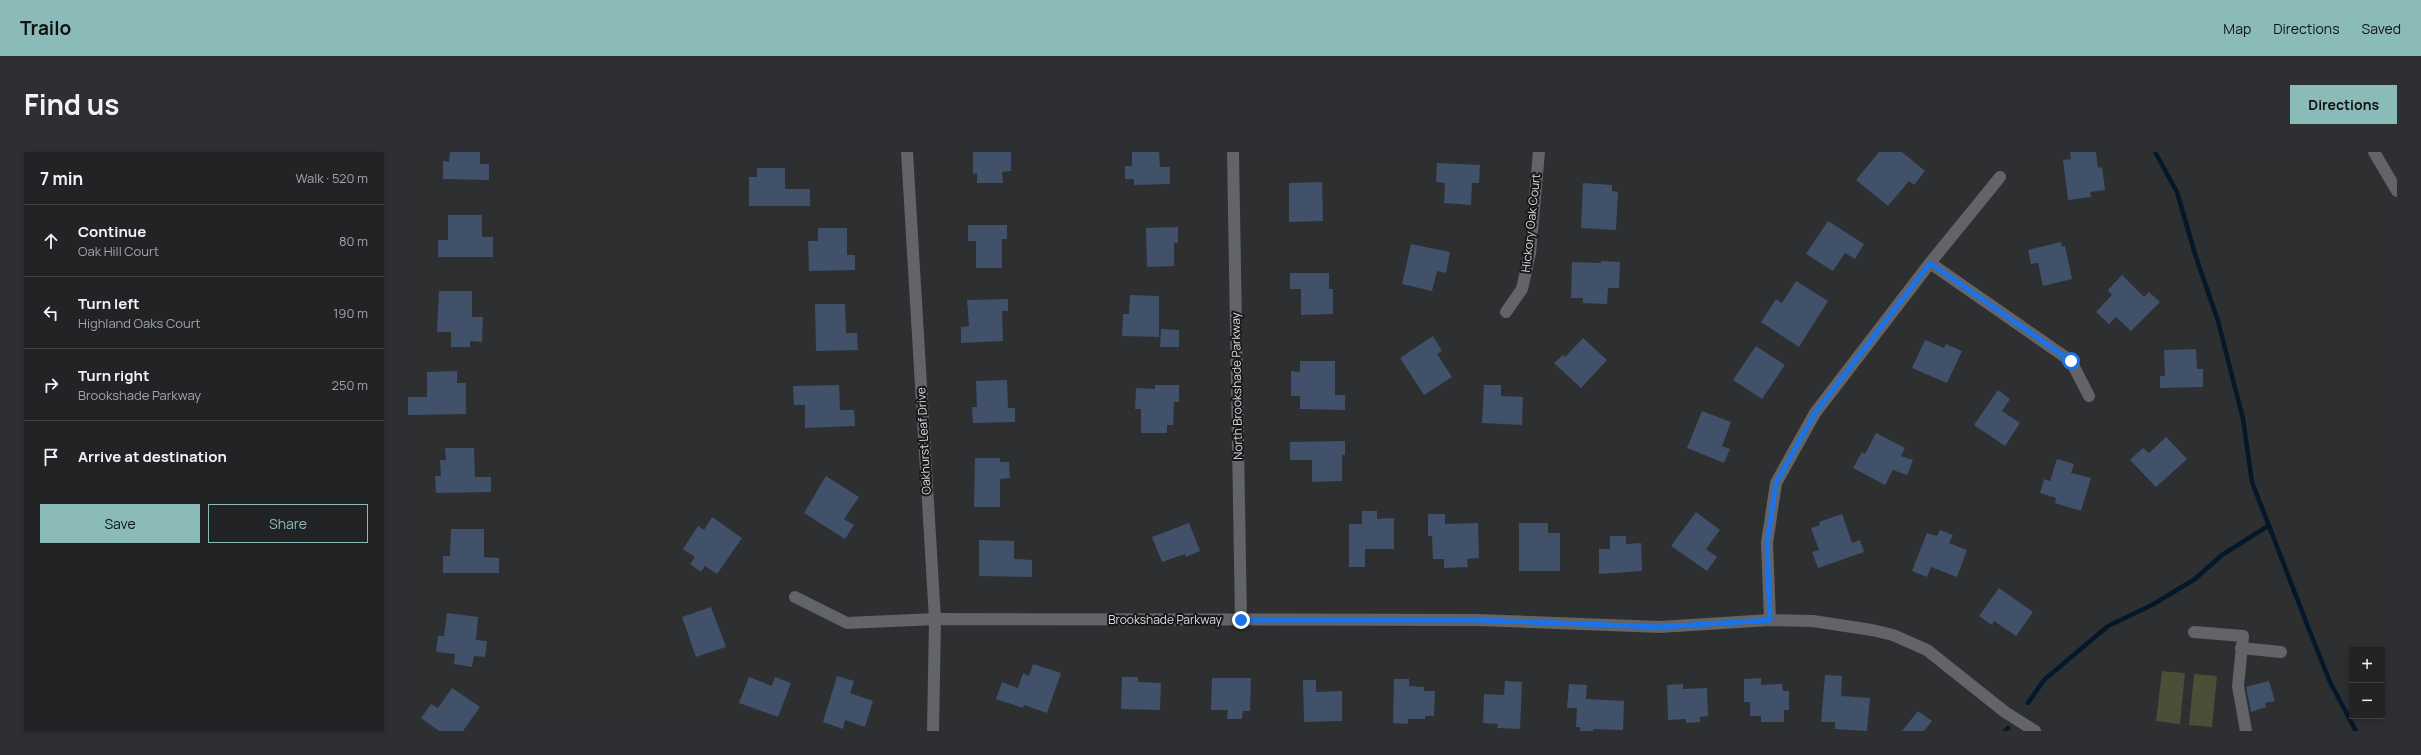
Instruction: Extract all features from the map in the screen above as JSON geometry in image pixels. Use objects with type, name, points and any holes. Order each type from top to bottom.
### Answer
[{"type":"street","name":"Oakhurst Leaf Drive","points":[[907,152],[934,619],[933,731]]},
{"type":"street","name":"North Brookshade Parkway","points":[[1233,152],[1241,620]]},
{"type":"street","name":"Hickory Oak Court","points":[[1506,312],[1522,289],[1530,253],[1539,152]]},
{"type":"street","points":[[2374,152],[2397,191]]},
{"type":"street","points":[[1770,620],[1767,543],[1776,483],[1815,413],[1930,263],[2000,177]]},
{"type":"street","points":[[1930,263],[2071,361],[2089,396]]},
{"type":"street","name":"Brookshade Parkway","points":[[795,597],[847,623],[934,619],[1478,620],[1660,627],[1770,620],[1828,623],[1893,635],[1927,650],[2005,712],[2035,731]]},
{"type":"street","points":[[2194,632],[2242,636],[2238,686],[2246,731]]},
{"type":"street","points":[[2241,648],[2281,652]]},
{"type":"green space","points":[[2162,671],[2185,673],[2180,724],[2156,721]]},
{"type":"green space","points":[[2194,674],[2217,676],[2212,727],[2189,725]]},
{"type":"building","points":[[450,152],[480,152],[480,164],[489,164],[489,180],[443,179],[443,161],[449,162]]},
{"type":"building","points":[[973,152],[1011,152],[1011,171],[1002,172],[1003,183],[977,183],[977,173],[973,174]]},
{"type":"building","points":[[1132,152],[1159,152],[1160,167],[1170,167],[1170,184],[1134,185],[1134,179],[1125,179],[1125,166],[1132,166]]},
{"type":"building","points":[[1879,152],[1902,152],[1925,171],[1914,185],[1909,181],[1888,206],[1856,180]]},
{"type":"building","points":[[2070,152],[2096,152],[2098,168],[2102,167],[2105,190],[2090,192],[2091,197],[2068,200],[2063,160],[2071,159]]},
{"type":"building","points":[[1437,163],[1480,165],[1479,183],[1472,183],[1471,205],[1444,203],[1445,183],[1436,182]]},
{"type":"building","points":[[757,168],[785,168],[785,189],[810,189],[810,206],[749,206],[749,177],[757,177]]},
{"type":"building","points":[[1322,182],[1323,221],[1289,222],[1289,183]]},
{"type":"building","points":[[1583,183],[1612,185],[1612,191],[1618,192],[1616,230],[1581,228]]},
{"type":"building","points":[[448,215],[482,215],[482,237],[493,237],[493,257],[438,257],[438,240],[448,240]]},
{"type":"building","points":[[1828,221],[1864,244],[1855,259],[1845,253],[1833,271],[1806,254]]},
{"type":"building","points":[[968,225],[1007,225],[1007,239],[1002,239],[1002,268],[976,268],[976,241],[968,241]]},
{"type":"building","points":[[1178,227],[1178,243],[1174,243],[1174,266],[1147,267],[1146,228]]},
{"type":"building","points":[[818,228],[847,228],[847,255],[855,255],[855,270],[809,271],[808,241],[818,241]]},
{"type":"building","points":[[2061,242],[2062,247],[2065,246],[2072,279],[2043,286],[2038,263],[2031,264],[2028,250]]},
{"type":"building","points":[[1411,244],[1450,252],[1446,273],[1437,271],[1432,291],[1402,284]]},
{"type":"building","points":[[1601,261],[1620,262],[1619,288],[1608,288],[1607,304],[1583,303],[1583,298],[1571,298],[1572,262],[1601,263]]},
{"type":"building","points":[[1290,273],[1329,273],[1329,289],[1333,289],[1333,314],[1301,315],[1301,289],[1290,289]]},
{"type":"building","points":[[2122,275],[2144,297],[2149,292],[2160,302],[2131,331],[2116,317],[2109,324],[2096,312],[2112,295],[2108,290]]},
{"type":"building","points":[[1796,281],[1828,301],[1799,347],[1761,322],[1776,299],[1782,303]]},
{"type":"building","points":[[439,291],[472,291],[472,317],[483,317],[482,342],[470,341],[470,347],[451,347],[451,332],[437,332]]},
{"type":"building","points":[[1130,295],[1159,296],[1159,337],[1122,336],[1123,314],[1129,314]]},
{"type":"building","points":[[1008,299],[1008,311],[1002,311],[1003,341],[961,343],[961,327],[969,326],[967,300]]},
{"type":"building","points":[[815,304],[845,304],[846,333],[857,333],[858,350],[816,351]]},
{"type":"building","points":[[1161,329],[1179,330],[1179,347],[1160,347]]},
{"type":"building","points":[[1433,336],[1442,351],[1437,354],[1452,377],[1424,395],[1400,358]]},
{"type":"building","points":[[1583,338],[1607,360],[1581,388],[1554,363],[1563,355],[1565,357]]},
{"type":"building","points":[[1925,340],[1944,348],[1946,344],[1962,351],[1947,383],[1912,368]]},
{"type":"building","points":[[1756,346],[1785,365],[1762,399],[1733,380]]},
{"type":"building","points":[[2196,349],[2197,369],[2203,369],[2203,387],[2160,388],[2160,376],[2165,376],[2164,350]]},
{"type":"building","points":[[1300,361],[1335,361],[1335,395],[1345,395],[1345,410],[1300,409],[1300,396],[1291,396],[1291,371],[1300,372]]},
{"type":"building","points":[[457,371],[457,383],[466,383],[466,414],[408,415],[408,397],[427,397],[427,372]]},
{"type":"building","points":[[1007,380],[1008,408],[1015,408],[1015,422],[973,423],[972,407],[977,407],[976,381]]},
{"type":"building","points":[[839,385],[840,410],[854,410],[855,426],[805,428],[805,405],[794,405],[793,386]]},
{"type":"building","points":[[1155,385],[1179,385],[1179,402],[1174,402],[1173,425],[1167,425],[1167,433],[1141,433],[1141,409],[1135,409],[1136,388],[1155,389]]},
{"type":"building","points":[[1484,385],[1501,385],[1501,396],[1523,397],[1522,425],[1482,423]]},
{"type":"building","points":[[1998,390],[2010,399],[2002,411],[2020,423],[2005,446],[1974,425]]},
{"type":"building","points":[[1702,411],[1731,422],[1722,446],[1730,449],[1724,463],[1687,448]]},
{"type":"building","points":[[1876,433],[1905,448],[1901,456],[1913,460],[1907,475],[1893,470],[1885,485],[1853,468],[1862,452],[1865,454]]},
{"type":"building","points":[[2166,437],[2187,459],[2156,487],[2130,460],[2143,448],[2149,453]]},
{"type":"building","points":[[1345,441],[1345,455],[1342,455],[1342,481],[1312,482],[1312,460],[1290,460],[1290,442]]},
{"type":"building","points":[[445,448],[474,448],[475,477],[491,477],[491,492],[436,493],[435,476],[441,476],[440,460],[446,460]]},
{"type":"building","points":[[975,458],[1000,458],[1000,462],[1009,462],[1010,478],[1000,479],[1000,507],[974,507]]},
{"type":"building","points":[[2057,459],[2074,464],[2071,473],[2091,478],[2081,511],[2055,503],[2056,498],[2040,493],[2044,479],[2050,481]]},
{"type":"building","points":[[826,476],[859,497],[844,519],[854,525],[845,539],[804,513]]},
{"type":"building","points":[[1362,511],[1377,511],[1377,519],[1394,518],[1394,549],[1365,549],[1365,567],[1349,567],[1349,524],[1362,524]]},
{"type":"building","points":[[1696,512],[1720,530],[1706,549],[1717,557],[1707,571],[1671,546]]},
{"type":"building","points":[[1428,514],[1445,514],[1445,524],[1478,523],[1479,558],[1467,559],[1468,567],[1444,568],[1444,559],[1433,559],[1432,536],[1428,536]]},
{"type":"building","points":[[1842,514],[1852,543],[1860,540],[1864,552],[1818,568],[1812,552],[1819,550],[1811,528],[1820,525],[1819,522]]},
{"type":"building","points":[[712,517],[742,538],[717,574],[705,566],[701,572],[690,564],[695,557],[683,549],[698,526],[704,530]]},
{"type":"building","points":[[1189,523],[1200,551],[1186,557],[1185,554],[1162,562],[1152,537]]},
{"type":"building","points":[[1519,523],[1548,523],[1548,533],[1560,533],[1560,571],[1519,571]]},
{"type":"building","points":[[451,529],[484,529],[484,557],[499,558],[499,573],[443,573],[443,556],[450,556]]},
{"type":"building","points":[[1940,530],[1953,535],[1949,543],[1967,550],[1957,577],[1931,567],[1927,577],[1912,571],[1927,533],[1937,536]]},
{"type":"building","points":[[1610,536],[1626,536],[1626,544],[1641,543],[1642,571],[1599,574],[1599,549],[1610,549]]},
{"type":"building","points":[[979,540],[1014,541],[1014,559],[1032,560],[1032,577],[979,576]]},
{"type":"building","points":[[1999,588],[2033,612],[2016,636],[1994,621],[1992,625],[1979,616]]},
{"type":"building","points":[[711,607],[726,647],[696,657],[682,617]]},
{"type":"building","points":[[447,613],[478,617],[476,640],[487,641],[485,657],[474,656],[472,667],[454,664],[455,654],[436,652],[438,636],[444,636]]},
{"type":"building","points":[[1033,664],[1061,673],[1047,713],[1024,705],[1023,708],[996,699],[1002,682],[1018,688],[1023,673],[1029,676]]},
{"type":"building","points":[[1825,675],[1842,676],[1841,696],[1870,698],[1867,731],[1835,729],[1835,722],[1821,722]]},
{"type":"building","points":[[837,676],[854,681],[850,693],[873,701],[865,727],[845,720],[843,729],[823,722]]},
{"type":"building","points":[[749,677],[772,686],[775,677],[791,683],[778,717],[739,703]]},
{"type":"building","points":[[1122,677],[1138,677],[1138,682],[1161,683],[1160,710],[1121,709]]},
{"type":"building","points":[[1212,678],[1251,678],[1250,711],[1243,711],[1242,719],[1227,719],[1228,710],[1211,710]]},
{"type":"building","points":[[1761,678],[1761,685],[1782,684],[1783,691],[1789,691],[1789,710],[1784,710],[1784,722],[1761,722],[1761,716],[1750,716],[1750,702],[1744,702],[1744,679]]},
{"type":"building","points":[[1394,679],[1409,679],[1409,686],[1424,687],[1424,691],[1435,691],[1434,716],[1425,716],[1425,719],[1408,719],[1408,724],[1393,723]]},
{"type":"building","points":[[1303,680],[1316,680],[1316,692],[1342,691],[1342,721],[1304,722]]},
{"type":"building","points":[[1505,681],[1522,682],[1520,729],[1497,728],[1498,724],[1483,723],[1484,694],[1504,695]]},
{"type":"building","points":[[2269,681],[2275,701],[2265,703],[2266,707],[2251,712],[2246,687]]},
{"type":"building","points":[[1569,684],[1587,685],[1586,699],[1624,701],[1623,730],[1593,729],[1593,731],[1580,731],[1580,727],[1576,727],[1577,708],[1567,708]]},
{"type":"building","points":[[1683,684],[1683,689],[1707,688],[1708,716],[1700,717],[1700,722],[1686,723],[1686,719],[1668,720],[1667,685]]},
{"type":"building","points":[[452,688],[480,707],[463,731],[439,731],[421,718],[431,704],[438,708]]},
{"type":"building","points":[[1918,711],[1932,721],[1924,731],[1902,731]]},
{"type":"waterway","points":[[2155,152],[2177,192],[2195,254],[2218,321],[2243,419],[2252,482],[2330,682],[2356,731]]},
{"type":"waterway","points":[[2028,703],[2044,680],[2108,626],[2152,605],[2195,579],[2222,555],[2268,526]]},
{"type":"waterway","points":[[2005,731],[2008,728]]},
{"type":"route","points":[[1241,620],[1478,620],[1660,627],[1770,620],[1767,543],[1776,483],[1815,413],[1930,263],[2071,361]]}]
